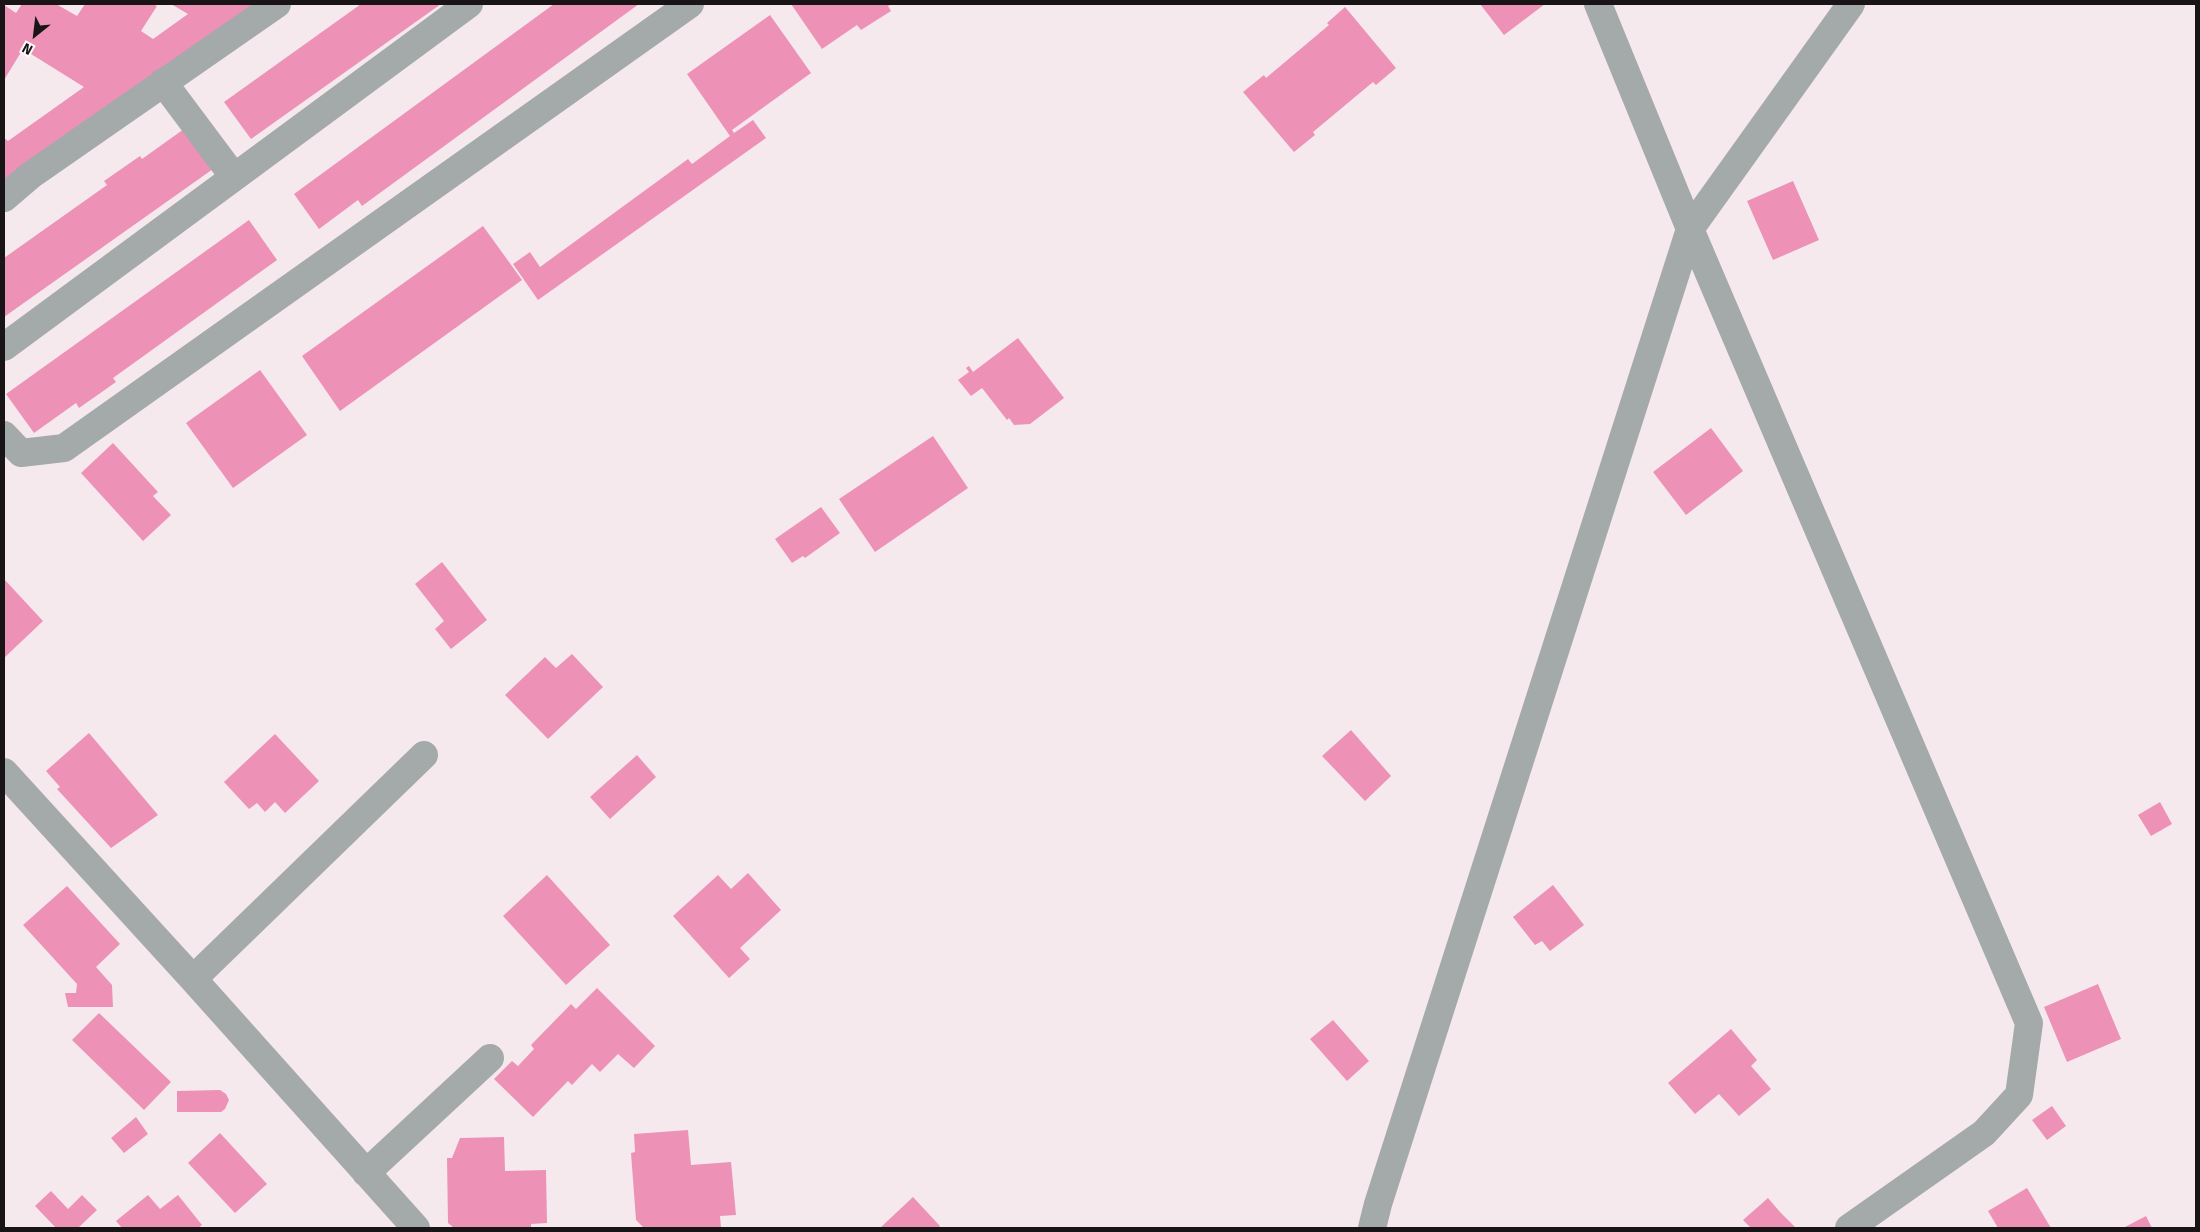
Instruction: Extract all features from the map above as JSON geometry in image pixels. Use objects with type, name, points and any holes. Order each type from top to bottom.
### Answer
[{"type":"street","points":[[4,198],[31,175],[277,4]]},
{"type":"street","points":[[4,347],[469,4]]},
{"type":"street","points":[[4,435],[21,454],[64,448],[690,4]]},
{"type":"street","points":[[1598,4],[1690,229],[2029,1023],[2018,1095],[1984,1133],[1849,1228]]},
{"type":"street","points":[[1372,1228],[1387,1175],[1690,229],[1851,4]]},
{"type":"street","points":[[164,82],[234,177]]},
{"type":"street","points":[[193,979],[424,755]]},
{"type":"street","points":[[4,772],[416,1228]]},
{"type":"street","points":[[366,1173],[490,1058]]},
{"type":"building","points":[[22,4],[56,4],[77,16],[85,4],[152,4],[157,6],[141,31],[153,39],[188,14],[171,4],[257,4],[4,183],[4,138],[8,141],[84,87],[23,49],[4,80],[4,5],[16,13]]},
{"type":"building","points":[[361,4],[441,4],[251,139],[224,102]]},
{"type":"building","points":[[554,4],[639,4],[362,206],[358,200],[319,229],[294,194]]},
{"type":"building","points":[[791,4],[892,4],[888,6],[891,11],[861,30],[857,25],[822,49]]},
{"type":"building","points":[[1480,4],[1545,4],[1504,35]]},
{"type":"building","points":[[1345,7],[1396,68],[1376,85],[1373,82],[1313,132],[1315,135],[1294,152],[1243,92],[1264,75],[1266,78],[1329,25],[1327,23]]},
{"type":"building","points":[[770,15],[811,73],[732,130],[734,133],[753,120],[766,138],[538,300],[513,264],[530,252],[540,267],[688,159],[692,164],[730,136],[687,74]]},
{"type":"building","points":[[184,129],[213,169],[4,317],[4,258],[107,185],[104,181],[140,156],[142,159]]},
{"type":"building","points":[[1793,181],[1819,240],[1773,260],[1747,201]]},
{"type":"building","points":[[249,220],[277,260],[113,378],[116,382],[79,408],[76,403],[34,433],[6,394]]},
{"type":"building","points":[[483,226],[522,280],[340,411],[302,356]]},
{"type":"building","points":[[1018,338],[1064,398],[1030,424],[1014,425],[1009,418],[1007,420],[982,388],[971,396],[958,380],[969,372],[966,368],[969,366],[973,372]]},
{"type":"building","points":[[260,370],[307,435],[233,488],[186,423]]},
{"type":"building","points":[[1711,428],[1743,471],[1686,515],[1653,472]]},
{"type":"building","points":[[933,436],[968,488],[875,552],[839,499]]},
{"type":"building","points":[[113,443],[158,492],[153,496],[171,515],[143,541],[81,473]]},
{"type":"building","points":[[821,507],[840,533],[805,558],[803,556],[792,563],[775,539]]},
{"type":"building","points":[[442,562],[487,620],[451,649],[435,629],[444,621],[415,584]]},
{"type":"building","points":[[4,579],[43,621],[4,658]]},
{"type":"building","points":[[572,654],[603,687],[548,739],[505,695],[545,657],[556,668]]},
{"type":"building","points":[[1351,730],[1391,776],[1365,801],[1322,756]]},
{"type":"building","points":[[89,733],[158,815],[111,848],[57,789],[60,787],[46,771]]},
{"type":"building","points":[[275,734],[319,781],[285,813],[275,802],[265,812],[257,803],[249,809],[224,782]]},
{"type":"building","points":[[637,755],[656,777],[610,819],[590,797]]},
{"type":"building","points":[[2160,802],[2172,824],[2151,836],[2138,815]]},
{"type":"building","points":[[748,873],[781,910],[740,948],[750,959],[729,978],[673,916],[718,875],[731,889]]},
{"type":"building","points":[[547,875],[610,945],[566,985],[503,916]]},
{"type":"building","points":[[1553,885],[1584,925],[1550,951],[1542,941],[1535,945],[1513,917]]},
{"type":"building","points":[[67,886],[120,944],[96,967],[112,985],[113,1007],[68,1007],[65,993],[76,993],[77,984],[23,925]]},
{"type":"building","points":[[2098,984],[2121,1039],[2067,1062],[2044,1007]]},
{"type":"building","points":[[597,988],[655,1046],[634,1068],[618,1054],[600,1072],[592,1064],[572,1085],[568,1081],[533,1117],[494,1079],[512,1061],[518,1066],[534,1049],[531,1045],[571,1004],[576,1009]]},
{"type":"building","points":[[99,1013],[171,1082],[144,1110],[72,1040]]},
{"type":"building","points":[[1333,1020],[1369,1061],[1347,1081],[1310,1039]]},
{"type":"building","points":[[1731,1029],[1757,1060],[1751,1066],[1771,1089],[1739,1116],[1719,1094],[1695,1114],[1668,1083]]},
{"type":"building","points":[[220,1090],[226,1094],[229,1100],[225,1109],[221,1112],[177,1112],[177,1091]]},
{"type":"building","points":[[2052,1106],[2066,1126],[2047,1140],[2032,1120]]},
{"type":"building","points":[[136,1117],[148,1134],[124,1153],[111,1138]]},
{"type":"building","points":[[688,1130],[691,1165],[731,1162],[736,1215],[720,1216],[721,1228],[644,1228],[636,1220],[631,1153],[635,1152],[634,1134]]},
{"type":"building","points":[[220,1133],[267,1184],[235,1213],[188,1163]]},
{"type":"building","points":[[504,1137],[505,1171],[546,1170],[547,1223],[531,1224],[531,1228],[454,1228],[448,1223],[447,1158],[452,1158],[460,1138]]},
{"type":"building","points":[[2027,1188],[2051,1228],[1998,1228],[1988,1211]]},
{"type":"building","points":[[51,1191],[68,1209],[82,1195],[97,1210],[78,1228],[56,1228],[35,1206]]},
{"type":"building","points":[[148,1195],[160,1209],[178,1195],[202,1225],[198,1228],[122,1228],[116,1221]]},
{"type":"building","points":[[913,1197],[940,1226],[938,1228],[880,1228]]},
{"type":"building","points":[[1768,1198],[1796,1228],[1751,1228],[1743,1220]]},
{"type":"building","points":[[2146,1216],[2152,1228],[2123,1228]]}]
